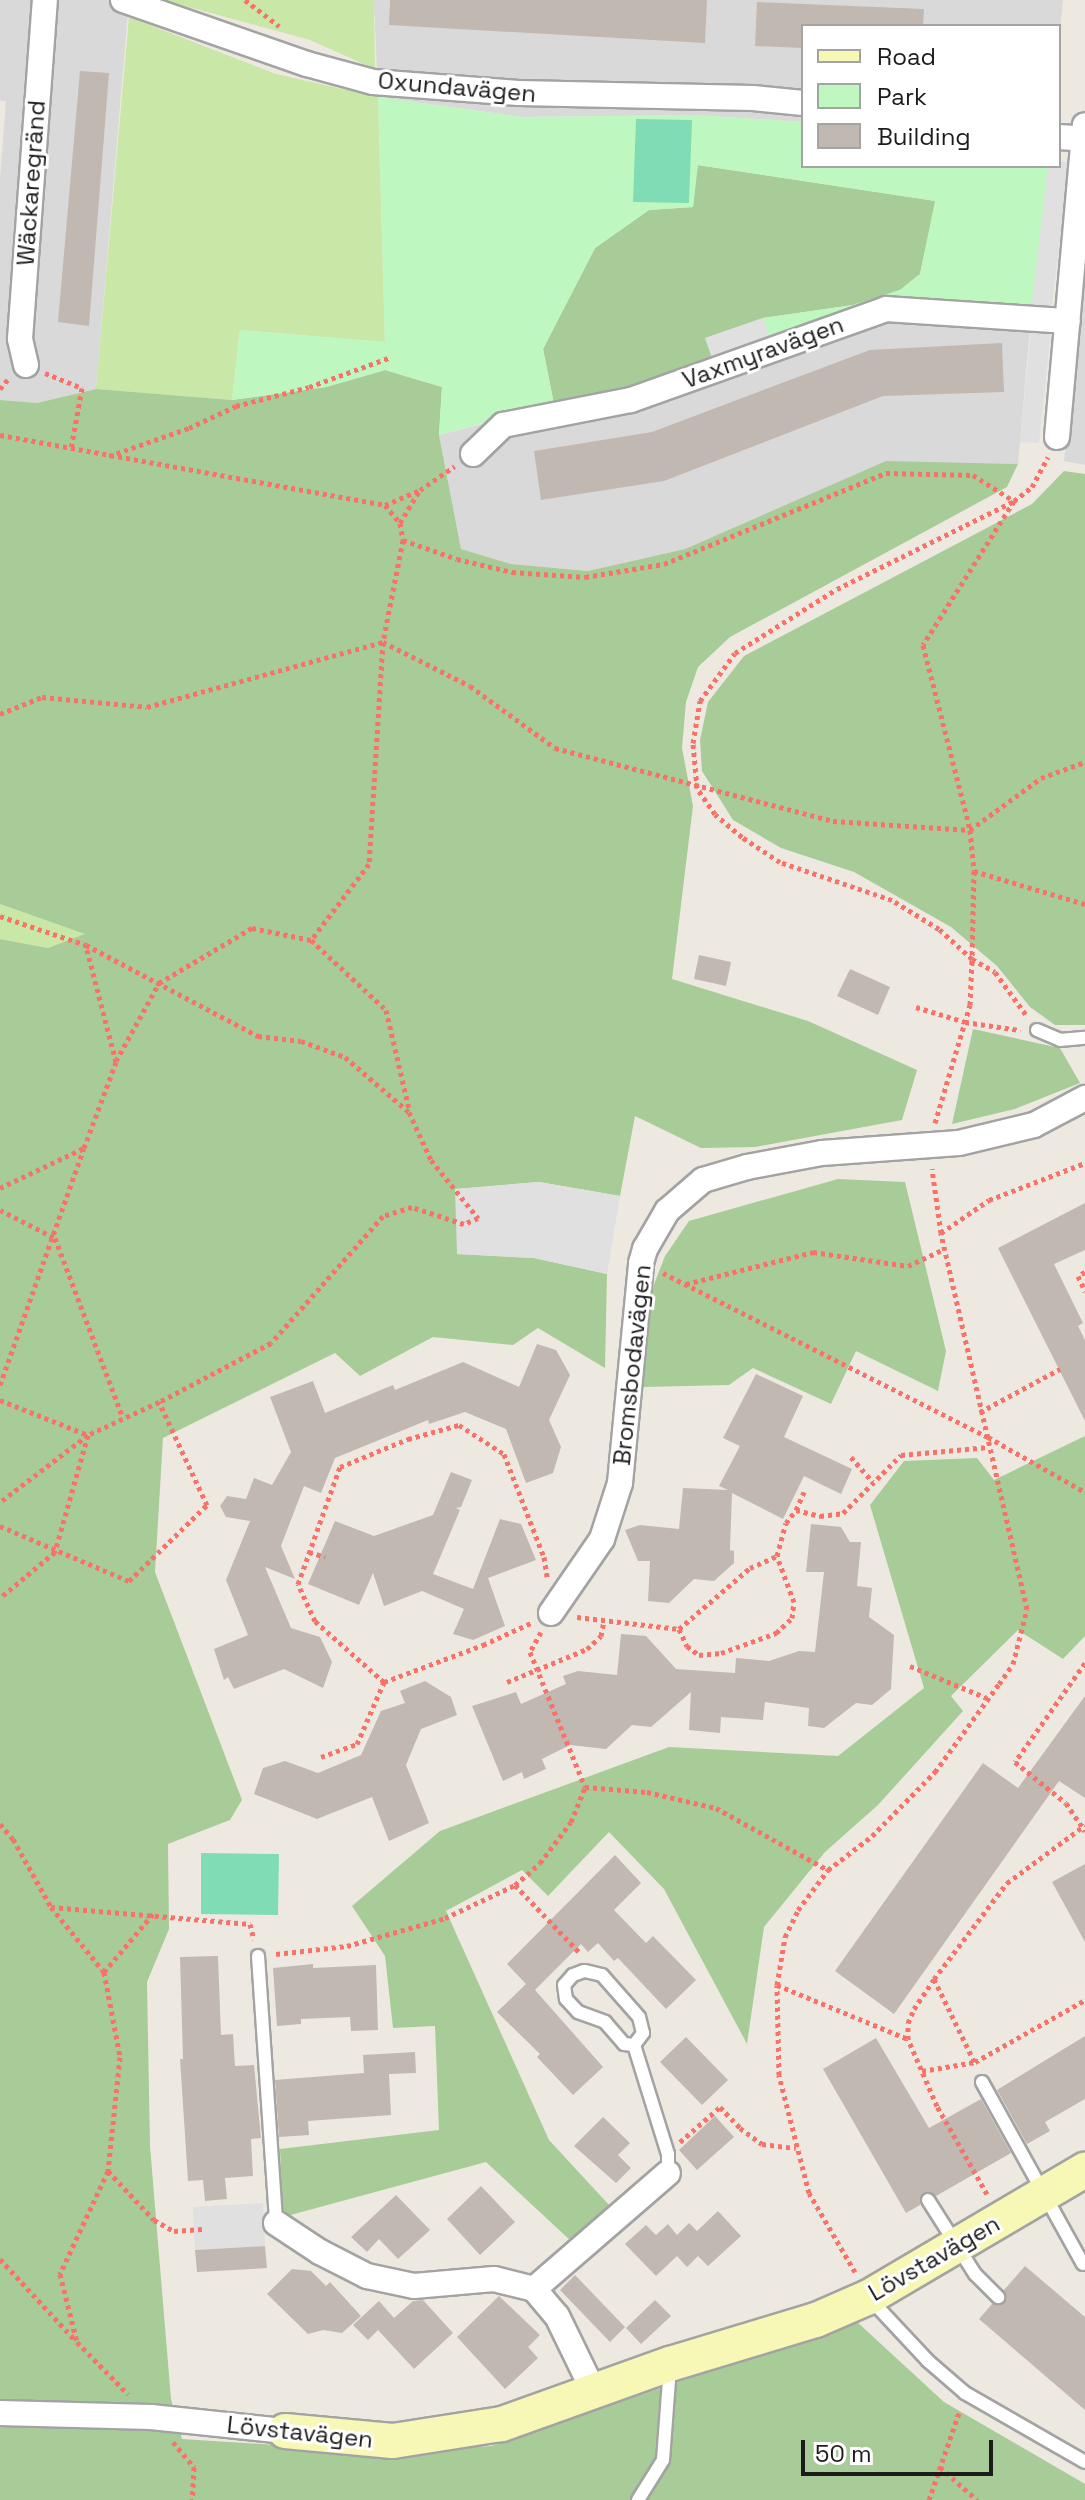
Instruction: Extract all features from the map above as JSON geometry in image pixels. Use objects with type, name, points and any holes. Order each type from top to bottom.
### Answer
[{"type":"street","name":"Wäckaregränd","points":[[26,365],[20,339],[45,0]]},
{"type":"street","name":"Oxundavägen","points":[[123,0],[307,64],[373,82],[519,93],[753,98],[801,103]]},
{"type":"street","points":[[1057,437],[1085,134],[1061,137]]},
{"type":"street","name":"Vaxmyravägen","points":[[473,454],[503,425],[631,400],[886,309],[1068,321]]},
{"type":"street","name":"Bromsbodavägen","points":[[551,1613],[602,1539],[620,1483],[641,1263],[667,1211],[703,1180],[747,1167],[822,1153],[959,1143],[1034,1125],[1085,1098]]},
{"type":"street","points":[[534,2289],[668,2163]]},
{"type":"street","name":"Lövstavägen","points":[[0,2413],[151,2417],[393,2441],[502,2424],[670,2364],[816,2320],[869,2297],[1085,2170]]},
{"type":"street","points":[[276,2223],[320,2252],[367,2276],[414,2286],[494,2279],[534,2289],[557,2316],[593,2390]]},
{"type":"lane","points":[[1037,1030],[1060,1040],[1085,1038]]},
{"type":"lane","points":[[258,1956],[276,2223]]},
{"type":"lane","points":[[584,1971],[602,1975],[639,2017],[643,2033],[634,2045],[624,2044],[605,2022],[578,2012],[566,1999],[564,1985],[573,1975],[584,1971]]},
{"type":"lane","points":[[634,2045],[668,2163]]},
{"type":"lane","points":[[982,2082],[1083,2264]]},
{"type":"lane","points":[[928,2200],[956,2247],[998,2297]]},
{"type":"lane","points":[[869,2297],[928,2361],[965,2393],[1085,2462]]},
{"type":"lane","points":[[638,2500],[663,2460],[670,2364]]},
{"type":"path","points":[[108,456],[189,428],[236,406],[309,387],[391,357]]},
{"type":"path","points":[[26,365],[82,388],[71,449]]},
{"type":"path","points":[[0,435],[385,505],[420,490],[473,454]]},
{"type":"path","points":[[1037,1030],[995,972],[972,959],[939,929],[892,900],[780,862],[715,814],[697,788],[693,743],[700,701],[735,653],[837,589],[1014,501],[1032,487],[1057,437]]},
{"type":"path","points":[[403,540],[457,559],[512,572],[585,577],[664,564],[886,473],[973,475],[1014,501]]},
{"type":"path","points":[[400,523],[420,490]]},
{"type":"path","points":[[935,1124],[970,1005],[974,871],[970,830],[923,645],[1014,501]]},
{"type":"path","points":[[311,940],[369,864],[383,642],[403,540],[400,523],[385,505]]},
{"type":"path","points":[[0,714],[42,697],[147,707],[383,642],[470,686],[555,748],[697,788],[833,821],[970,830],[1041,778],[1085,762]]},
{"type":"path","points":[[974,871],[1085,904]]},
{"type":"path","points":[[0,916],[86,945],[258,1036],[301,1041],[345,1057],[409,1112]]},
{"type":"path","points":[[0,1385],[116,1062],[159,983],[252,928],[311,940],[386,1010],[409,1112],[431,1160],[478,1218],[464,1224],[412,1207],[383,1216],[271,1343],[159,1402],[88,1435],[0,1502]]},
{"type":"path","points":[[86,945],[116,1062]]},
{"type":"path","points":[[916,1007],[965,1022],[1009,1030],[1037,1030]]},
{"type":"path","points":[[0,1188],[84,1148]]},
{"type":"path","points":[[941,1233],[989,1200],[1085,1163]]},
{"type":"path","points":[[869,2297],[809,2193],[796,2148],[779,2075],[777,1985],[785,1937],[798,1910],[828,1870],[872,1836],[935,1772],[1013,1664],[1027,1609],[944,1249],[931,1165]]},
{"type":"path","points":[[0,1210],[55,1238],[123,1418]]},
{"type":"path","points":[[685,1284],[813,1252],[908,1266],[944,1249]]},
{"type":"path","points":[[641,1263],[988,1437],[1085,1492]]},
{"type":"path","points":[[1085,1272],[1078,1276],[1085,1291]]},
{"type":"path","points":[[980,1412],[1060,1369]]},
{"type":"path","points":[[0,1400],[88,1435]]},
{"type":"path","points":[[0,1526],[129,1581],[207,1505],[159,1402]]},
{"type":"path","points":[[51,1907],[154,1913],[185,1920],[250,1924],[258,1956],[347,1946],[445,1918],[515,1885],[540,1863],[571,1822],[585,1787],[530,1652],[551,1613],[544,1557],[504,1454],[459,1425],[408,1439],[340,1467],[298,1584],[315,1621],[384,1682]]},
{"type":"path","points":[[0,1598],[55,1552],[88,1435]]},
{"type":"path","points":[[796,1510],[820,1516],[843,1513],[901,1455],[989,1447]]},
{"type":"path","points":[[851,1457],[873,1482]]},
{"type":"path","points":[[679,1629],[687,1646],[699,1655],[721,1653],[776,1633],[792,1618],[794,1602],[777,1556],[786,1523],[804,1492]]},
{"type":"path","points":[[309,1552],[325,1557]]},
{"type":"path","points":[[321,1757],[357,1744],[384,1682],[483,1645],[551,1613],[679,1629],[750,1568],[777,1556]]},
{"type":"path","points":[[507,1682],[587,1649],[601,1636],[604,1620]]},
{"type":"path","points":[[975,2172],[937,2106],[908,2039],[914,2009],[1007,1883],[1084,1827],[1066,1803],[1015,1762],[1085,1663]]},
{"type":"path","points":[[910,1666],[987,1698]]},
{"type":"path","points":[[585,1787],[647,1792],[716,1808],[828,1870]]},
{"type":"path","points":[[0,1824],[13,1839],[51,1907],[104,1972],[120,2057],[108,2171],[60,2274],[77,2342]]},
{"type":"path","points":[[515,1885],[602,1975]]},
{"type":"path","points":[[104,1972],[154,1913]]},
{"type":"path","points":[[934,1979],[975,2062]]},
{"type":"path","points":[[777,1985],[908,2039]]},
{"type":"path","points":[[922,2071],[975,2062],[1085,2000]]},
{"type":"path","points":[[668,2163],[720,2107],[740,2128],[762,2144],[796,2148]]},
{"type":"path","points":[[108,2171],[154,2220],[174,2231],[202,2229]]},
{"type":"path","points":[[0,2259],[151,2417],[194,2467],[192,2500]]},
{"type":"path","points":[[929,2500],[965,2393]]},
{"type":"path","points":[[940,2467],[977,2500]]},
{"type":"shaded area","points":[[0,0],[129,0],[96,389],[37,403],[0,400],[0,178],[6,101],[0,101]]},
{"type":"shaded area","points":[[374,0],[1063,0],[1061,24],[801,24],[801,122],[695,115],[522,117],[378,97]]},
{"type":"shaded area","points":[[1061,161],[1069,163],[1052,306],[1032,305],[1048,168],[1061,168]]},
{"type":"shaded area","points":[[1085,252],[1085,465],[1064,461]]},
{"type":"shaded area","points":[[885,299],[1032,305],[1018,464],[886,462],[685,549],[588,571],[511,564],[461,549],[439,435],[629,387]]},
{"type":"shaded area","points":[[763,318],[770,338],[712,358],[705,338]]},
{"type":"shaded area","points":[[1031,331],[1051,332],[1039,443],[1020,442]]},
{"type":"shaded area","points":[[539,1182],[620,1196],[607,1274],[534,1258],[457,1254],[455,1189]]},
{"type":"shaded area","points":[[263,2203],[265,2246],[195,2250],[193,2207]]},
{"type":"green space","points":[[163,0],[374,0],[375,69],[310,40]]},
{"type":"green space","points":[[129,17],[276,74],[378,97],[385,342],[240,330],[232,400],[96,389]]},
{"type":"green space","points":[[378,97],[522,117],[695,115],[801,122],[801,168],[1048,168],[1032,305],[885,299],[770,338],[763,318],[853,305],[900,290],[920,274],[935,201],[698,165],[693,207],[649,210],[595,248],[543,349],[554,404],[439,435],[442,387],[385,370],[326,387],[232,400],[240,330],[385,342]]},
{"type":"green space","points":[[636,119],[692,120],[689,203],[633,202]]},
{"type":"green space","points":[[697,165],[936,201],[920,274],[900,290],[853,305],[763,318],[706,338],[712,358],[629,387],[554,404],[543,349],[595,248],[649,210],[693,207]]},
{"type":"green space","points":[[385,370],[442,387],[439,435],[461,549],[511,564],[588,571],[685,549],[886,461],[1018,464],[1007,487],[730,637],[698,667],[686,702],[682,748],[693,806],[672,979],[808,1021],[917,1070],[902,1120],[755,1147],[701,1148],[635,1116],[620,1196],[539,1182],[456,1189],[458,1254],[534,1258],[607,1274],[605,1368],[538,1328],[513,1345],[433,1337],[360,1376],[335,1353],[163,1438],[155,1572],[242,1800],[230,1820],[168,1844],[169,1929],[147,1982],[150,2146],[171,2399],[182,2439],[386,2452],[492,2446],[856,2321],[944,2402],[1085,2484],[1085,2500],[0,2500],[0,939],[48,948],[85,934],[0,904],[0,400],[37,403],[96,389],[232,400],[326,387]]},
{"type":"green space","points":[[1064,471],[1085,474],[1085,1025],[1055,1025],[1030,1007],[997,966],[951,927],[854,872],[781,848],[733,820],[702,771],[700,740],[708,702],[744,656],[1032,504]]},
{"type":"green space","points":[[0,904],[87,934],[48,948],[0,939]]},
{"type":"green space","points":[[973,1029],[1060,1048],[1080,1083],[1015,1109],[952,1124]]},
{"type":"green space","points":[[838,1179],[905,1182],[946,1351],[938,1391],[856,1351],[831,1404],[753,1368],[729,1385],[643,1387],[653,1287],[665,1256],[689,1221]]},
{"type":"green space","points":[[1085,1436],[1085,1636],[1063,1659],[1018,1630],[951,1696],[963,1711],[878,1805],[825,1852],[764,1927],[747,2044],[664,1889],[609,1832],[548,1896],[522,1870],[446,1911],[549,2140],[610,2206],[571,2241],[486,2162],[283,2217],[280,2149],[439,2130],[435,2026],[393,2028],[385,1956],[352,1906],[440,1831],[669,1747],[838,1756],[924,1688],[870,1505],[904,1461],[977,1458],[994,1480]]},
{"type":"green space","points":[[201,1853],[279,1854],[278,1915],[201,1914]]},
{"type":"building","points":[[390,0],[707,0],[705,43],[389,25]]},
{"type":"building","points":[[757,2],[924,9],[923,24],[801,24],[801,48],[755,46]]},
{"type":"building","points":[[80,71],[109,73],[89,326],[58,322]]},
{"type":"building","points":[[1002,343],[1004,392],[883,396],[664,481],[541,500],[534,451],[652,432],[870,350]]},
{"type":"building","points":[[699,955],[731,962],[726,986],[694,979]]},
{"type":"building","points":[[850,969],[890,987],[878,1015],[837,996]]},
{"type":"building","points":[[1085,1203],[1085,1250],[1054,1264],[1083,1323],[1078,1326],[1085,1340],[1085,1421],[998,1248]]},
{"type":"building","points":[[537,1344],[556,1350],[570,1375],[549,1420],[561,1447],[553,1473],[526,1483],[506,1429],[465,1412],[429,1424],[428,1420],[335,1458],[321,1493],[304,1486],[281,1546],[295,1579],[265,1567],[291,1628],[320,1637],[332,1662],[323,1688],[284,1669],[234,1689],[228,1677],[224,1680],[214,1649],[248,1635],[226,1580],[250,1521],[226,1517],[220,1506],[227,1496],[246,1499],[254,1478],[272,1485],[291,1452],[270,1397],[313,1381],[325,1413],[393,1385],[395,1390],[463,1362],[519,1387]]},
{"type":"building","points":[[756,1374],[803,1396],[784,1437],[852,1469],[841,1494],[804,1476],[783,1519],[732,1493],[730,1550],[734,1551],[734,1563],[714,1581],[694,1579],[669,1603],[648,1601],[650,1561],[638,1561],[625,1530],[640,1525],[679,1529],[683,1488],[728,1490],[719,1486],[740,1446],[723,1438]]},
{"type":"building","points":[[451,1472],[472,1480],[461,1507],[456,1508],[460,1510],[433,1574],[473,1589],[500,1519],[521,1524],[536,1560],[488,1578],[505,1626],[473,1640],[453,1634],[464,1609],[422,1591],[384,1606],[373,1573],[359,1605],[308,1584],[335,1521],[374,1536],[433,1515]]},
{"type":"building","points":[[811,1524],[841,1527],[850,1542],[861,1542],[857,1586],[872,1588],[869,1617],[894,1635],[891,1689],[872,1705],[856,1703],[824,1728],[808,1726],[809,1708],[765,1702],[763,1720],[721,1717],[720,1733],[689,1730],[691,1692],[651,1727],[632,1725],[606,1749],[570,1745],[542,1759],[546,1769],[524,1779],[522,1772],[503,1781],[472,1706],[516,1692],[521,1704],[566,1684],[563,1676],[578,1671],[617,1675],[621,1634],[646,1636],[676,1669],[735,1673],[736,1658],[769,1661],[799,1651],[815,1652],[824,1572],[806,1572]]},
{"type":"building","points":[[425,1681],[451,1697],[457,1715],[421,1729],[406,1765],[429,1823],[389,1841],[372,1797],[317,1819],[254,1794],[263,1768],[285,1761],[318,1773],[361,1755],[381,1711],[405,1703],[400,1691]]},
{"type":"building","points":[[1085,1696],[1085,1798],[1059,1781],[894,2014],[835,1971],[983,1763],[1018,1788]]},
{"type":"building","points":[[615,1855],[641,1883],[614,1910],[646,1943],[653,1936],[696,1980],[666,2009],[618,1958],[614,1961],[598,1943],[588,1952],[581,1944],[535,1990],[603,2067],[573,2095],[537,2057],[540,2054],[497,2012],[526,1984],[507,1964]]},
{"type":"building","points":[[1085,1864],[1085,1942],[1052,1882]]},
{"type":"building","points":[[218,1956],[221,2035],[233,2034],[235,2066],[254,2065],[261,2138],[251,2139],[253,2176],[225,2178],[227,2199],[205,2201],[203,2180],[188,2181],[180,2059],[183,2059],[180,1957]]},
{"type":"building","points":[[313,1964],[313,1968],[376,1965],[378,2030],[351,2031],[350,2017],[301,2019],[301,2024],[277,2026],[273,1968]]},
{"type":"building","points":[[1085,2036],[1085,2099],[1045,2122],[1050,2131],[1027,2144],[997,2090]]},
{"type":"building","points":[[686,2037],[728,2080],[702,2105],[660,2062]]},
{"type":"building","points":[[876,2038],[929,2128],[981,2099],[1011,2153],[936,2196],[924,2192],[920,2205],[906,2213],[823,2069]]},
{"type":"building","points":[[415,2052],[416,2073],[389,2074],[391,2115],[308,2121],[309,2135],[279,2137],[275,2080],[364,2073],[363,2055]]},
{"type":"building","points":[[715,2116],[734,2137],[697,2170],[679,2150]]},
{"type":"building","points":[[603,2117],[630,2143],[618,2155],[631,2168],[616,2183],[574,2146]]},
{"type":"building","points":[[481,2186],[515,2222],[480,2255],[447,2219]]},
{"type":"building","points":[[396,2195],[430,2230],[398,2259],[379,2239],[367,2252],[351,2237]]},
{"type":"building","points":[[718,2211],[741,2236],[708,2266],[698,2256],[687,2267],[677,2256],[656,2276],[625,2244],[646,2225],[656,2235],[668,2224],[677,2235],[689,2223],[697,2231]]},
{"type":"building","points":[[265,2246],[267,2268],[197,2272],[195,2250]]},
{"type":"building","points":[[1025,2266],[1085,2317],[1085,2410],[979,2319],[992,2304],[1005,2303],[1004,2290]]},
{"type":"building","points":[[292,2269],[311,2271],[326,2286],[330,2282],[361,2316],[342,2333],[323,2330],[308,2334],[267,2294]]},
{"type":"building","points":[[575,2275],[625,2327],[610,2342],[560,2290]]},
{"type":"building","points":[[499,2296],[540,2335],[528,2347],[538,2358],[505,2389],[457,2337]]},
{"type":"building","points":[[423,2300],[453,2333],[414,2369],[378,2330],[368,2340],[353,2325],[379,2301],[394,2318],[413,2301]]},
{"type":"building","points":[[655,2300],[671,2316],[641,2344],[626,2328]]}]
